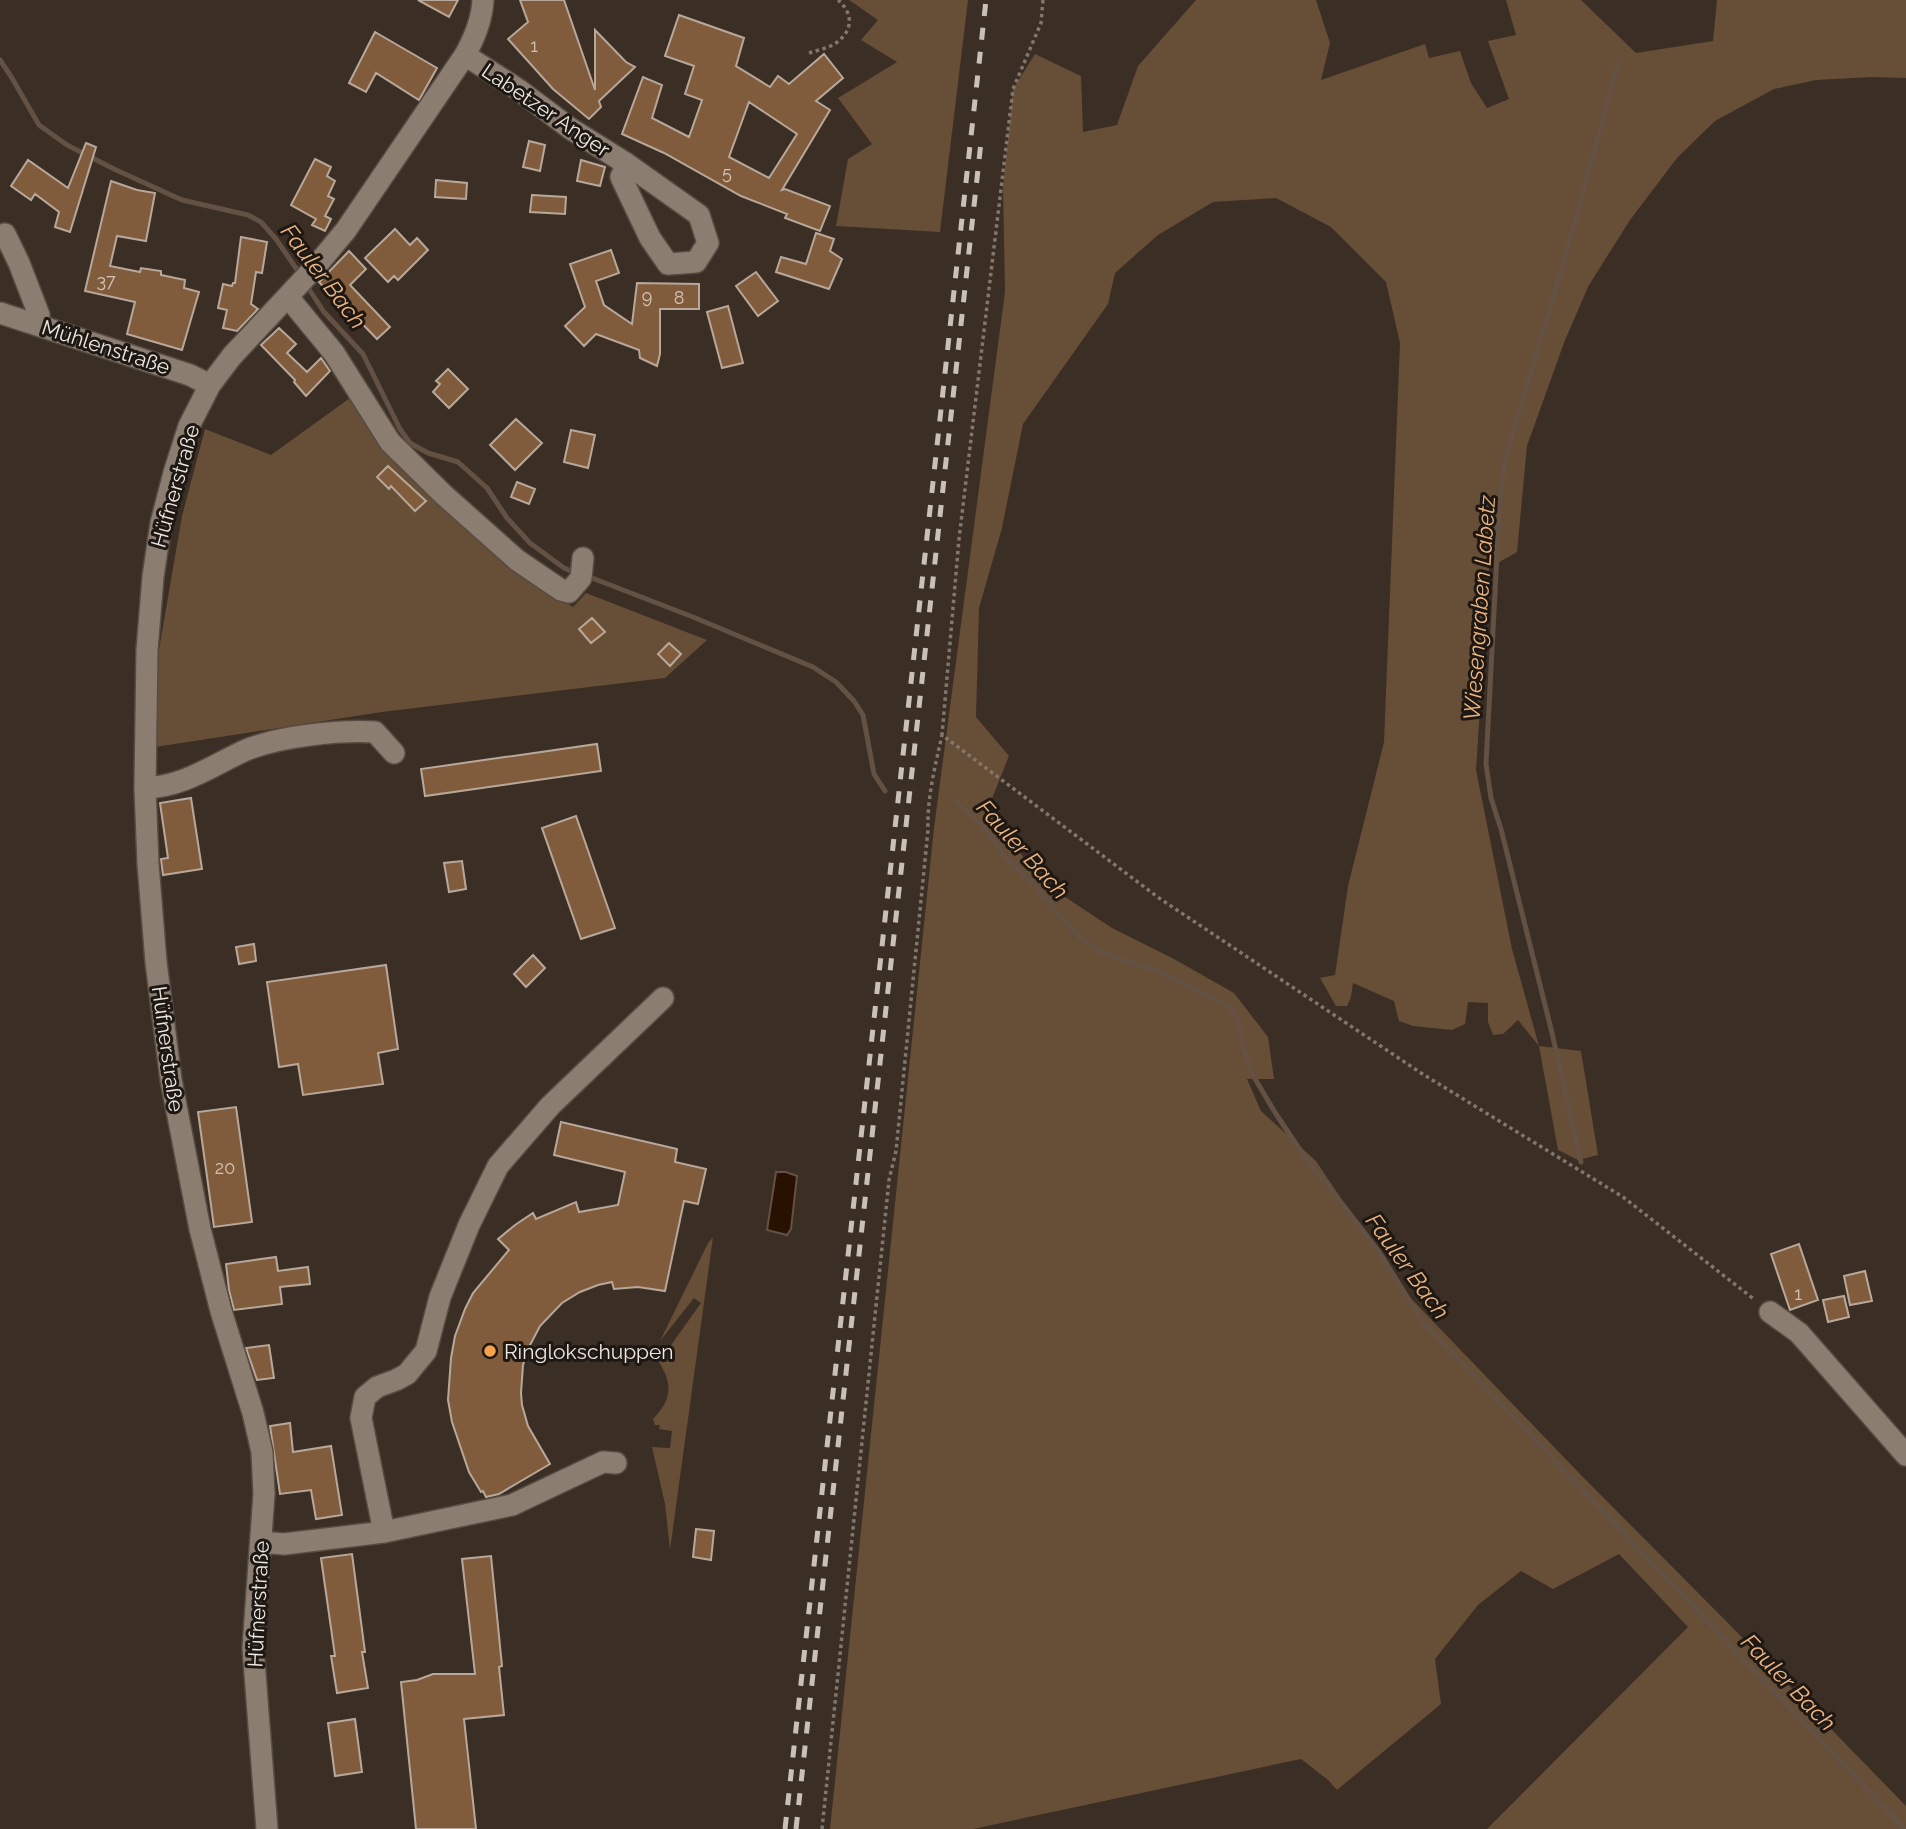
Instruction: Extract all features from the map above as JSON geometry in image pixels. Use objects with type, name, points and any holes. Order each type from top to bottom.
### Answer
[{"type":"street","name":"Hüfnerstraße","points":[[267,1829],[253,1648],[263,1473],[258,1433],[209,1270],[171,1080],[160,1003],[148,864],[145,788],[147,650],[156,548],[166,499],[181,449],[210,385],[232,356],[334,246],[361,209],[474,39],[480,23],[483,0]]},
{"type":"street","name":"Labetzer Anger","points":[[465,54],[571,129],[627,164],[699,215],[708,243],[696,262],[668,264],[656,247],[621,177],[627,164]]},
{"type":"street","points":[[5,234],[39,315],[37,325]]},
{"type":"street","points":[[291,293],[334,353],[390,442],[464,514],[517,560],[561,590],[569,592],[581,578],[583,558]]},
{"type":"street","name":"Mühlenstraße","points":[[0,313],[190,375],[210,385]]},
{"type":"street","points":[[145,788],[161,788],[181,783],[248,749],[287,739],[349,731],[375,732],[394,753]]},
{"type":"street","points":[[384,1532],[361,1418],[365,1398],[377,1387],[407,1374],[426,1351],[440,1297],[469,1225],[498,1166],[550,1106],[663,998]]},
{"type":"street","points":[[1770,1312],[1798,1333],[1906,1455]]},
{"type":"street","points":[[261,1542],[284,1544],[384,1532],[512,1506],[603,1462],[616,1463]]},
{"type":"path","points":[[810,53],[836,43],[846,31],[850,20],[848,11],[838,0]]},
{"type":"path","points":[[822,1829],[888,1180],[896,1151],[928,810],[942,735],[959,539],[1013,89],[1041,23],[1043,0]]},
{"type":"path","points":[[942,735],[1159,898],[1421,1073],[1623,1197],[1770,1312]]},
{"type":"shaded area","points":[[849,0],[968,0],[940,232],[836,226],[848,159],[872,144],[838,98],[897,62],[861,40],[878,20]]},
{"type":"shaded area","points":[[1196,0],[1316,0],[1330,43],[1321,80],[1425,44],[1429,58],[1460,51],[1471,83],[1487,108],[1509,99],[1488,41],[1516,35],[1506,0],[1581,0],[1636,53],[1713,41],[1717,0],[1906,0],[1906,78],[1816,80],[1774,89],[1715,121],[1677,158],[1630,220],[1589,285],[1565,340],[1527,446],[1517,552],[1489,568],[1476,770],[1512,949],[1539,1046],[1518,1020],[1503,1034],[1493,1035],[1488,1022],[1488,1003],[1468,1002],[1465,1024],[1452,1030],[1413,1026],[1399,1021],[1394,1001],[1353,983],[1347,1006],[1336,1006],[1320,978],[1335,975],[1348,886],[1384,742],[1400,343],[1386,282],[1331,227],[1276,198],[1213,202],[1158,235],[1115,273],[1108,304],[1023,424],[1002,528],[979,608],[976,717],[1009,756],[987,811],[1044,883],[1112,928],[1234,993],[1268,1037],[1274,1079],[1247,1079],[1261,1111],[1316,1161],[1400,1287],[1906,1806],[1906,1829],[1487,1829],[1688,1627],[1619,1554],[1553,1589],[1521,1571],[1478,1605],[1435,1659],[1441,1704],[1337,1790],[1301,1759],[973,1829],[830,1829],[934,828],[1005,292],[1003,187],[1013,89],[1035,54],[1081,76],[1083,132],[1117,125],[1138,66]]},
{"type":"shaded area","points":[[350,398],[520,571],[573,607],[586,593],[707,640],[665,678],[382,712],[155,747],[156,667],[182,516],[205,429],[271,455]]},
{"type":"shaded area","points":[[1539,1046],[1581,1051],[1598,1155],[1578,1160],[1558,1150]]},
{"type":"shaded area","points":[[776,1172],[797,1176],[791,1229],[787,1235],[767,1230]]},
{"type":"shaded area","points":[[713,1237],[670,1550],[665,1504],[652,1447],[670,1448],[672,1431],[659,1429],[660,1425],[655,1425],[653,1419],[664,1405],[668,1392],[667,1378],[659,1362],[701,1303],[694,1298],[660,1341]]},
{"type":"building","points":[[418,0],[458,0],[449,17]]},
{"type":"building","points":[[520,0],[564,0],[595,90],[595,30],[626,62],[635,67],[599,101],[601,107],[589,119],[553,89],[508,39],[528,22]]},
{"type":"building","points":[[679,15],[744,38],[736,66],[770,87],[778,76],[789,84],[824,54],[843,78],[816,101],[830,110],[782,190],[830,206],[820,231],[785,218],[787,214],[741,196],[664,153],[622,134],[643,77],[662,85],[652,118],[689,137],[702,100],[685,94],[694,66],[665,56]],"holes":[[[749,102],[797,134],[769,178],[729,157]]]},
{"type":"building","points":[[375,32],[437,68],[419,100],[376,73],[366,92],[349,83]]},
{"type":"building","points":[[529,141],[545,145],[540,171],[523,167]]},
{"type":"building","points":[[86,143],[96,147],[70,232],[55,227],[59,212],[35,194],[31,200],[11,186],[28,160],[68,188]]},
{"type":"building","points":[[315,159],[331,167],[327,176],[335,181],[328,196],[334,199],[325,216],[331,219],[325,231],[312,225],[316,219],[291,205]]},
{"type":"building","points":[[581,160],[605,167],[600,186],[577,181]]},
{"type":"building","points":[[436,180],[467,183],[466,199],[435,197]]},
{"type":"building","points":[[111,181],[155,193],[146,241],[117,236],[110,266],[140,272],[141,268],[161,271],[161,275],[185,280],[184,288],[199,292],[182,350],[127,334],[135,302],[85,291]]},
{"type":"building","points":[[532,195],[566,197],[565,214],[530,212]]},
{"type":"building","points":[[395,229],[410,245],[417,238],[428,250],[398,280],[394,276],[388,282],[365,258]]},
{"type":"building","points":[[816,233],[834,239],[830,251],[842,259],[829,289],[776,272],[781,257],[806,264]]},
{"type":"building","points":[[241,237],[267,242],[262,273],[256,272],[251,304],[258,309],[237,331],[223,328],[227,310],[218,308],[223,284],[232,286],[235,283]]},
{"type":"building","points":[[611,250],[619,273],[596,281],[604,305],[632,324],[637,283],[699,284],[699,309],[660,309],[660,354],[657,366],[640,358],[639,350],[596,334],[584,346],[565,326],[585,307],[570,264]]},
{"type":"building","points":[[349,251],[366,269],[350,285],[390,327],[377,339],[319,282]]},
{"type":"building","points":[[756,272],[778,301],[758,316],[736,286]]},
{"type":"building","points":[[728,306],[743,363],[722,368],[707,312]]},
{"type":"building","points":[[279,328],[296,344],[287,353],[307,372],[321,358],[330,371],[306,396],[295,380],[261,345]]},
{"type":"building","points":[[448,369],[468,389],[449,408],[433,392],[440,384],[436,381]]},
{"type":"building","points":[[516,419],[542,443],[515,470],[490,445]]},
{"type":"building","points":[[571,430],[595,435],[588,468],[564,462]]},
{"type":"building","points":[[388,466],[426,501],[415,511],[391,486],[389,489],[377,477]]},
{"type":"building","points":[[517,482],[535,489],[529,504],[511,497]]},
{"type":"building","points":[[592,618],[605,632],[591,643],[579,629]]},
{"type":"building","points":[[669,643],[681,654],[670,666],[658,654]]},
{"type":"building","points":[[597,744],[601,771],[425,796],[421,769]]},
{"type":"building","points":[[191,798],[202,869],[163,875],[161,859],[168,858],[160,803]]},
{"type":"building","points":[[576,816],[615,928],[581,939],[542,828]]},
{"type":"building","points":[[462,861],[466,889],[449,892],[444,863]]},
{"type":"building","points":[[254,944],[256,961],[239,964],[236,947]]},
{"type":"building","points":[[533,955],[545,968],[526,987],[514,974]]},
{"type":"building","points":[[386,965],[398,1049],[378,1053],[383,1084],[303,1095],[298,1064],[279,1067],[267,982]]},
{"type":"building","points":[[236,1107],[252,1222],[214,1227],[198,1112]]},
{"type":"building","name":"Ringlokschuppen","points":[[561,1122],[677,1149],[675,1162],[706,1169],[698,1204],[684,1201],[665,1291],[638,1287],[614,1289],[612,1282],[598,1285],[562,1303],[540,1326],[523,1365],[521,1393],[528,1426],[550,1464],[499,1494],[486,1497],[469,1472],[452,1422],[448,1400],[455,1336],[465,1309],[473,1293],[509,1250],[498,1239],[533,1213],[536,1219],[576,1202],[579,1212],[618,1205],[625,1172],[554,1155]]},
{"type":"building","points":[[1799,1244],[1818,1300],[1790,1310],[1771,1254]]},
{"type":"building","points":[[276,1257],[278,1271],[308,1267],[310,1284],[280,1287],[282,1304],[234,1310],[226,1264]]},
{"type":"building","points":[[1865,1271],[1872,1301],[1850,1305],[1844,1276]]},
{"type":"building","points":[[1844,1296],[1849,1317],[1828,1322],[1823,1300]]},
{"type":"building","points":[[269,1345],[274,1378],[257,1380],[246,1348]]},
{"type":"building","points":[[290,1423],[293,1452],[331,1446],[342,1515],[316,1519],[311,1490],[280,1494],[270,1426]]},
{"type":"building","points":[[696,1529],[714,1531],[711,1560],[693,1557]]},
{"type":"building","points":[[352,1554],[368,1688],[337,1693],[331,1656],[335,1656],[321,1558]]},
{"type":"building","points":[[491,1556],[504,1715],[464,1719],[476,1829],[416,1829],[401,1682],[433,1674],[475,1674],[462,1559]]},
{"type":"building","points":[[355,1719],[362,1772],[335,1776],[328,1723]]},
{"type":"waterway","name":"Fauler Bach","points":[[0,60],[39,125],[67,145],[182,200],[248,215],[261,222],[300,274]]},
{"type":"waterway","name":"Wiesengraben Labetz","points":[[1581,1162],[1552,1033],[1491,798],[1486,764],[1500,498],[1505,460],[1619,60]]},
{"type":"waterway","name":"Fauler Bach","points":[[305,283],[324,312],[363,354],[400,429],[410,443],[428,453],[458,462],[487,488],[507,518],[530,543],[575,573]]},
{"type":"waterway","name":"Fauler Bach","points":[[587,576],[813,667],[836,682],[863,715],[874,774],[885,791]]},
{"type":"waterway","name":"Fauler Bach","points":[[955,800],[984,827],[1005,857],[1031,882],[1079,937],[1100,952],[1162,973],[1222,1003],[1234,1012],[1254,1077],[1276,1114],[1310,1165],[1380,1253],[1422,1321],[1905,1829]]},
{"type":"railway","points":[[785,1829],[986,0]]},
{"type":"railway","points":[[796,1829],[981,142]]},
{"type":"place","name":"Ringlokschuppen","points":[[490,1351]]}]
